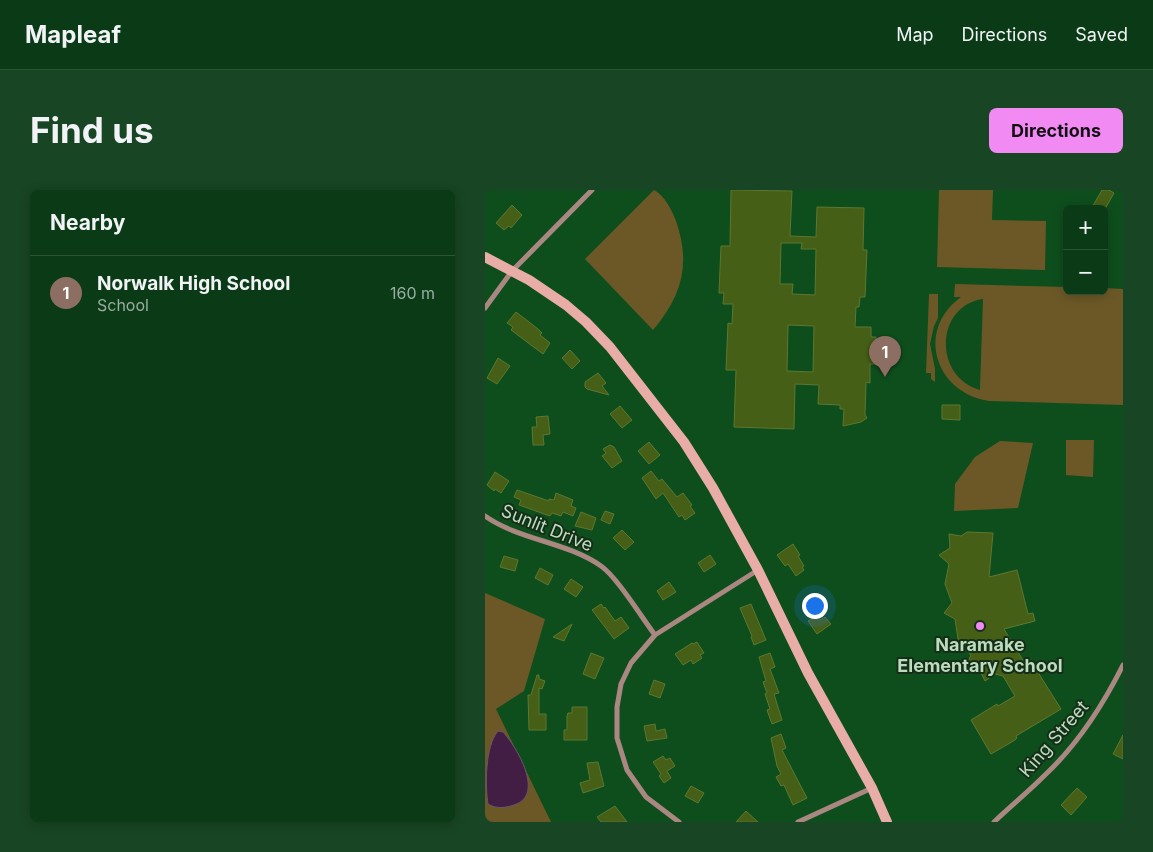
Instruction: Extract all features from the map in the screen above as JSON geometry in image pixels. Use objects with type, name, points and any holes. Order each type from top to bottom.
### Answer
[{"type":"main road","points":[[485,257],[529,280],[566,305],[585,322],[610,347],[684,442],[713,488],[758,570],[808,673],[872,788],[887,822]]},
{"type":"street","points":[[485,308],[512,271],[592,190]]},
{"type":"street","name":"Sunlit Drive","points":[[485,516],[503,526],[589,559],[603,567],[655,635]]},
{"type":"street","points":[[679,822],[646,797],[627,770],[617,738],[617,707],[621,684],[631,663],[655,635],[758,570]]},
{"type":"street","name":"King Street","points":[[994,822],[1047,774],[1083,732],[1102,704],[1123,665]]},
{"type":"street","points":[[798,822],[872,788]]},
{"type":"shaded area","points":[[654,190],[667,203],[676,221],[681,237],[683,265],[681,279],[671,305],[653,330],[585,259]]},
{"type":"shaded area","points":[[939,190],[993,190],[992,220],[1046,221],[1045,270],[937,267]]},
{"type":"shaded area","points":[[955,284],[1063,287],[1063,295],[1108,295],[1108,288],[1123,289],[1123,405],[989,401],[970,396],[955,386],[944,373],[937,358],[935,342],[938,326],[947,311],[961,297],[954,297]],"holes":[[[983,299],[980,390],[965,383],[954,371],[948,357],[946,342],[949,327],[956,314],[967,304]]]},
{"type":"shaded area","points":[[929,294],[938,294],[938,318],[930,344],[935,369],[935,382],[931,379],[931,373],[926,373]]},
{"type":"shaded area","points":[[1066,440],[1094,440],[1093,477],[1066,475]]},
{"type":"shaded area","points":[[1000,441],[1033,443],[1018,508],[954,511],[955,484],[975,457]]},
{"type":"shaded area","points":[[485,593],[545,619],[524,691],[496,709],[551,822],[485,822]]},
{"type":"shaded area","points":[[498,731],[503,732],[515,748],[521,759],[528,781],[528,791],[523,800],[514,805],[504,807],[494,807],[488,804],[487,796],[488,756]]},
{"type":"building","points":[[731,190],[792,191],[790,236],[816,237],[817,207],[864,208],[863,250],[867,250],[865,297],[860,297],[859,307],[856,307],[855,327],[871,327],[871,337],[876,337],[875,364],[870,364],[870,383],[866,382],[865,415],[867,418],[861,422],[843,426],[844,409],[840,409],[840,405],[818,404],[819,385],[795,384],[794,429],[734,427],[736,370],[726,370],[728,323],[732,324],[733,304],[723,304],[724,293],[719,293],[721,246],[730,246]],"holes":[[[781,243],[802,243],[801,249],[816,249],[815,295],[792,294],[793,284],[780,284]],[[788,325],[814,326],[813,372],[787,371]]]},
{"type":"building","points":[[1102,190],[1109,190],[1114,193],[1107,205],[1093,205]]},
{"type":"building","points":[[512,205],[522,215],[511,228],[509,226],[504,230],[496,223]]},
{"type":"building","points":[[516,312],[538,329],[542,333],[540,335],[550,343],[543,354],[511,330],[513,327],[507,323]]},
{"type":"building","points":[[570,350],[580,361],[572,369],[562,358]]},
{"type":"building","points":[[498,358],[510,366],[497,384],[487,378]]},
{"type":"building","points":[[598,373],[606,383],[602,386],[609,395],[585,387],[585,382]]},
{"type":"building","points":[[942,405],[960,405],[960,420],[942,419]]},
{"type":"building","points":[[620,406],[632,420],[622,428],[610,414]]},
{"type":"building","points":[[548,416],[550,434],[543,435],[544,445],[533,445],[532,427],[537,427],[536,417]]},
{"type":"building","points":[[649,442],[660,455],[649,464],[638,451]]},
{"type":"building","points":[[610,445],[614,447],[622,461],[612,468],[602,456],[606,453],[603,449]]},
{"type":"building","points":[[651,471],[659,481],[662,479],[677,497],[683,493],[692,505],[690,506],[695,513],[685,520],[682,515],[679,517],[663,493],[656,499],[642,478]]},
{"type":"building","points":[[495,472],[509,481],[501,493],[495,489],[494,491],[487,485]]},
{"type":"building","points":[[517,490],[549,501],[549,499],[554,500],[556,493],[573,500],[571,506],[576,508],[573,516],[563,512],[561,516],[552,513],[550,516],[519,505],[521,500],[514,497]]},
{"type":"building","points":[[605,511],[614,514],[610,524],[601,520]]},
{"type":"building","points":[[581,512],[596,518],[592,530],[575,526]]},
{"type":"building","points":[[622,530],[634,542],[625,550],[613,538]]},
{"type":"building","name":"Naramake Elementary School","points":[[967,532],[993,533],[989,577],[1017,570],[1028,614],[1033,613],[1035,621],[1004,629],[1024,662],[1029,658],[1061,709],[1016,736],[1015,740],[991,754],[971,720],[997,704],[998,706],[1015,696],[1003,676],[995,674],[985,681],[979,669],[966,667],[971,655],[958,639],[955,619],[944,613],[952,603],[945,584],[949,564],[939,555],[950,548],[949,534],[961,536]]},
{"type":"building","points":[[793,544],[804,566],[802,567],[804,570],[796,576],[788,564],[785,566],[777,555]]},
{"type":"building","points":[[710,555],[716,564],[704,572],[698,563]]},
{"type":"building","points":[[504,556],[518,560],[515,571],[500,567]]},
{"type":"building","points":[[540,568],[553,575],[548,585],[535,578]]},
{"type":"building","points":[[571,579],[583,587],[576,597],[564,589]]},
{"type":"building","points":[[669,582],[676,592],[663,600],[657,591]]},
{"type":"building","points":[[601,604],[615,621],[621,617],[629,628],[614,639],[592,610]]},
{"type":"building","points":[[751,604],[766,640],[754,645],[740,608]]},
{"type":"building","points":[[817,615],[821,620],[825,617],[831,624],[817,634],[808,621]]},
{"type":"building","points":[[572,624],[564,641],[553,637]]},
{"type":"building","points":[[697,642],[704,653],[700,655],[702,658],[693,664],[691,660],[683,665],[675,654],[692,643]]},
{"type":"building","points":[[591,653],[604,658],[595,679],[583,674]]},
{"type":"building","points":[[770,653],[775,667],[770,669],[779,693],[774,694],[782,720],[772,724],[767,710],[770,709],[763,682],[766,681],[759,657]]},
{"type":"building","points":[[537,675],[539,675],[539,679],[545,681],[542,689],[539,688],[539,714],[546,714],[546,730],[529,730],[528,695],[531,695]]},
{"type":"building","points":[[654,680],[665,684],[660,698],[649,694]]},
{"type":"building","points":[[572,707],[587,707],[587,740],[564,740],[564,730],[567,730],[567,716],[568,713],[572,713]]},
{"type":"building","points":[[655,724],[656,731],[665,729],[667,738],[647,741],[644,726]]},
{"type":"building","points":[[781,734],[786,748],[782,750],[807,798],[793,805],[784,785],[781,786],[776,777],[781,774],[777,766],[771,738]]},
{"type":"building","points":[[1123,735],[1123,759],[1113,754]]},
{"type":"building","points":[[663,756],[666,760],[670,758],[675,766],[667,771],[671,778],[664,783],[659,776],[661,774],[653,762]]},
{"type":"building","points":[[598,762],[604,786],[583,793],[580,783],[590,780],[587,763]]},
{"type":"building","points":[[691,786],[704,793],[698,803],[685,796]]},
{"type":"building","points":[[1077,788],[1087,797],[1071,815],[1061,805]]},
{"type":"building","points":[[615,806],[627,822],[601,822],[597,817]]},
{"type":"building","points":[[746,811],[758,822],[736,822]]},
{"type":"place","name":"Norwalk High School","points":[[885,377]]},
{"type":"place","name":"Naramake Elementary School","points":[[980,626]]}]
